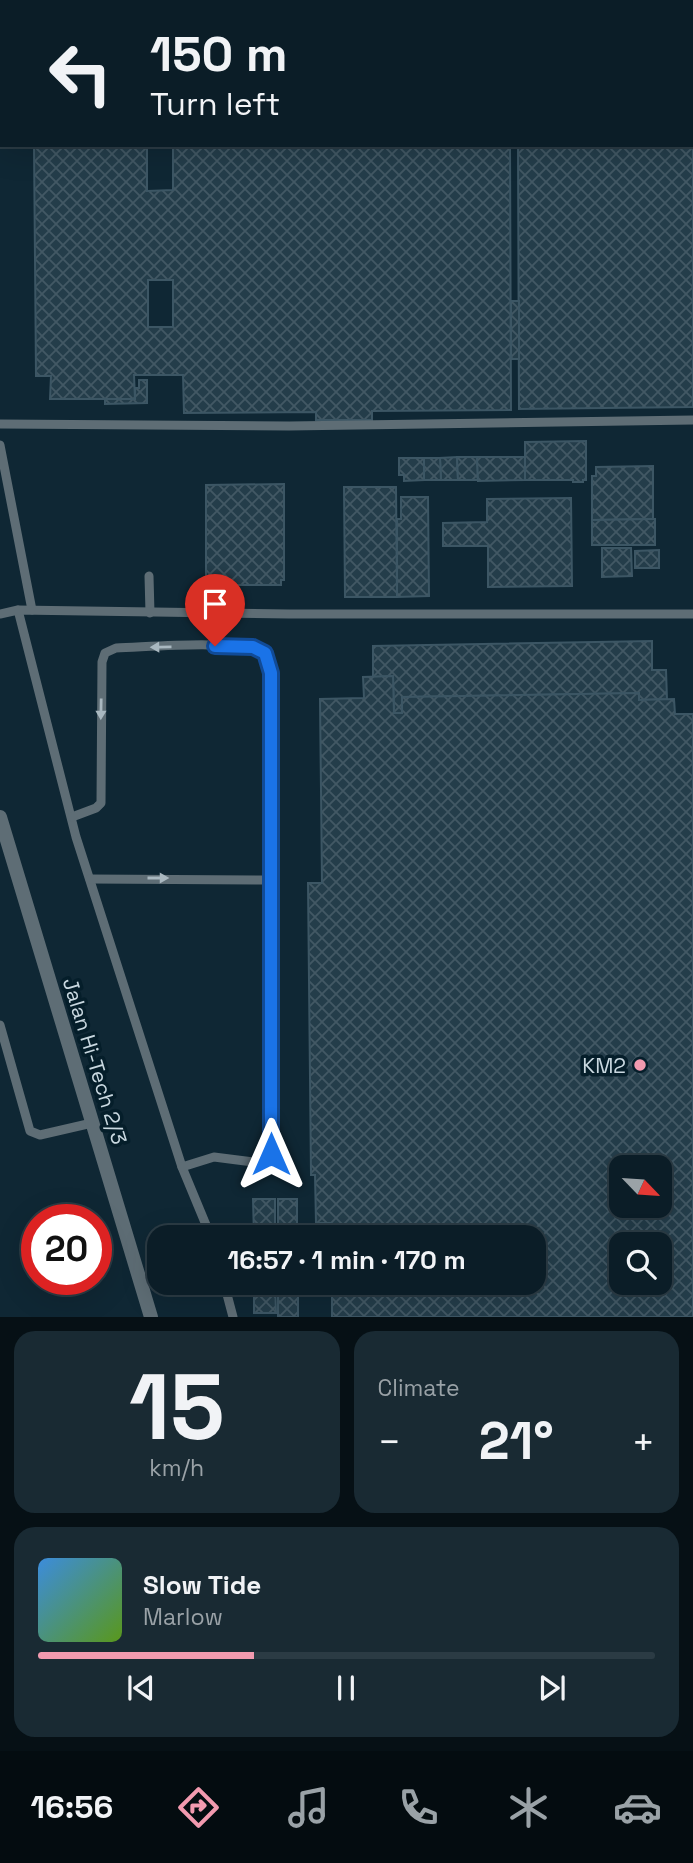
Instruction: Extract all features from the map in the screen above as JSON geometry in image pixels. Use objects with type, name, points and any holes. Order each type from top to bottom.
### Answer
[{"type":"street","name":"Jalan Hi-Tech 2/3","points":[[0,817],[151,1317]]},
{"type":"lane","points":[[0,424],[289,426],[693,420]]},
{"type":"lane","points":[[0,444],[32,610]]},
{"type":"lane","points":[[149,576],[150,613]]},
{"type":"lane","points":[[18,610],[76,837],[183,1167],[206,1225]]},
{"type":"lane","points":[[0,614],[32,610],[150,613],[693,614]]},
{"type":"lane","points":[[72,817],[96,808],[101,803],[102,662],[105,653],[116,648],[253,647],[265,653],[271,673],[271,1154],[261,1163],[214,1157],[183,1167]]},
{"type":"lane","points":[[90,878],[271,880]]},
{"type":"lane","points":[[0,1025],[2,1042],[30,1131],[40,1135],[92,1123]]},
{"type":"lane","points":[[227,1295],[233,1317]]},
{"type":"building","points":[[34,147],[147,147],[147,191],[173,190],[173,147],[510,147],[511,410],[372,411],[372,420],[316,420],[316,412],[184,413],[183,375],[134,375],[135,399],[50,399],[51,376],[36,376]],"holes":[[[148,280],[173,280],[173,327],[148,327]]]},
{"type":"building","points":[[518,147],[693,147],[693,407],[519,409]]},
{"type":"building","points":[[511,301],[519,301],[519,359],[511,359]]},
{"type":"building","points":[[139,380],[147,380],[147,403],[105,404],[105,399],[135,399],[135,388],[139,388]]},
{"type":"building","points":[[586,441],[586,480],[583,482],[525,480],[525,442]]},
{"type":"building","points":[[457,457],[458,480],[441,480],[440,458]]},
{"type":"building","points":[[457,457],[477,457],[478,480],[458,480]]},
{"type":"building","points":[[477,457],[525,457],[525,480],[478,481]]},
{"type":"building","points":[[399,458],[424,458],[424,480],[404,481],[404,475],[399,475]]},
{"type":"building","points":[[424,458],[440,458],[441,480],[424,480]]},
{"type":"building","points":[[653,466],[653,519],[592,520],[592,476],[596,476],[596,467]]},
{"type":"building","points":[[284,484],[284,580],[281,580],[281,585],[206,585],[206,485]]},
{"type":"building","points":[[344,487],[396,487],[397,597],[345,597]]},
{"type":"building","points":[[401,497],[428,497],[429,596],[397,597],[397,519],[401,519]]},
{"type":"building","points":[[571,498],[572,586],[488,587],[488,546],[443,546],[443,523],[487,522],[487,499]]},
{"type":"building","points":[[655,519],[655,545],[592,545],[592,520]]},
{"type":"building","points":[[602,548],[631,548],[632,576],[602,577]]},
{"type":"building","points":[[659,550],[659,568],[635,568],[635,551]]},
{"type":"building","points":[[652,641],[652,670],[666,670],[667,699],[639,700],[639,693],[402,697],[402,713],[394,713],[393,676],[373,677],[373,646]]},
{"type":"building","points":[[393,676],[394,713],[402,713],[402,697],[639,693],[639,700],[674,699],[675,714],[693,714],[693,1317],[332,1317],[332,1295],[546,1295],[546,1225],[316,1223],[315,1175],[311,1175],[308,883],[322,883],[320,699],[364,698],[363,677]]},
{"type":"building","points":[[253,1199],[275,1199],[275,1225],[254,1225]]},
{"type":"building","points":[[278,1199],[297,1199],[297,1225],[278,1225]]},
{"type":"building","points":[[254,1295],[275,1295],[276,1313],[254,1313]]},
{"type":"building","points":[[278,1295],[298,1295],[298,1317],[278,1317]]},
{"type":"place","name":"KM2","points":[[640,1065]]},
{"type":"route","points":[[215,646],[253,647],[265,653],[270,662],[271,1154]]}]
